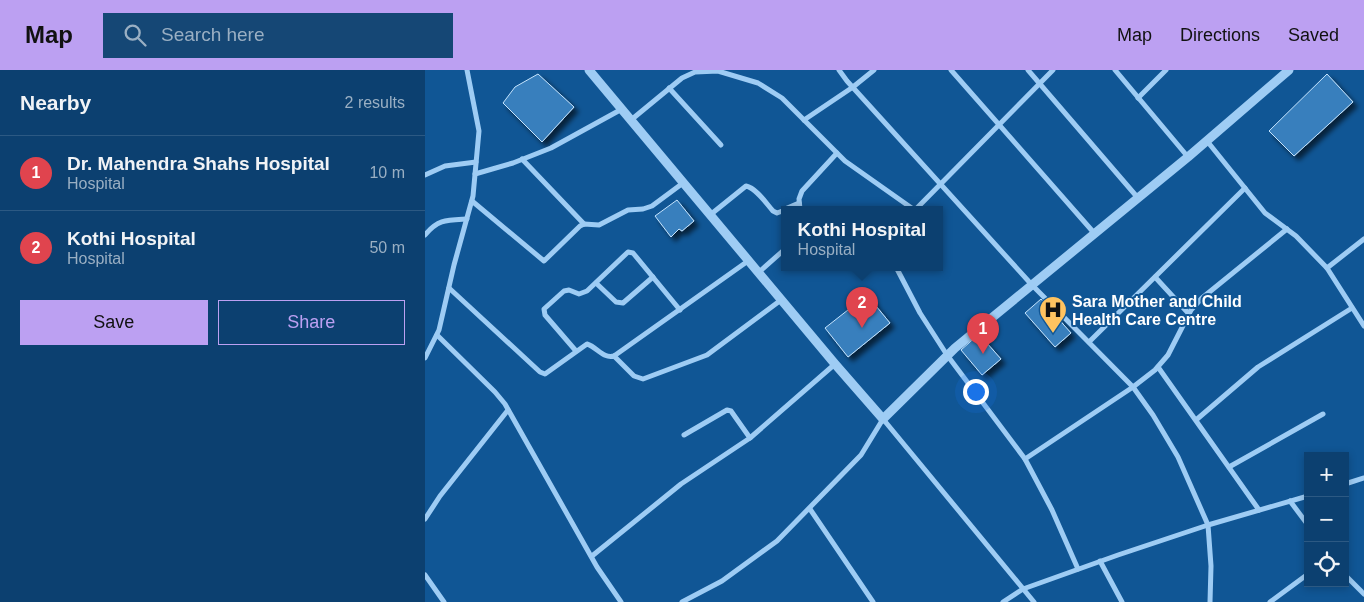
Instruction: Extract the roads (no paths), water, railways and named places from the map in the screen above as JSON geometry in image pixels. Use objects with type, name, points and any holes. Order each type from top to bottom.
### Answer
[{"type":"street","points":[[425,358],[439,330],[472,200],[479,131],[467,70]]},
{"type":"street","points":[[589,70],[883,419],[1034,602]]},
{"type":"street","points":[[679,80],[681,70]]},
{"type":"street","points":[[839,70],[1032,285],[1133,387],[1167,437],[1208,524],[1211,566],[1210,602]]},
{"type":"street","points":[[804,120],[875,70]]},
{"type":"street","points":[[951,70],[1095,234]]},
{"type":"street","points":[[1028,70],[1139,198]]},
{"type":"street","points":[[917,206],[1053,70]]},
{"type":"street","points":[[1115,70],[1188,157]]},
{"type":"street","points":[[1138,98],[1166,70]]},
{"type":"street","points":[[631,120],[679,80],[695,72],[717,71],[758,83],[782,98],[837,154],[856,170],[910,206]]},
{"type":"street","points":[[684,601],[722,581],[777,541],[861,455],[883,419],[947,355],[1188,157],[1284,72]]},
{"type":"street","points":[[669,88],[721,145]]},
{"type":"street","points":[[475,174],[551,148],[621,109]]},
{"type":"street","points":[[1207,141],[1265,213],[1287,229],[1327,268],[1364,324]]},
{"type":"street","points":[[800,206],[800,195],[837,154]]},
{"type":"street","points":[[522,159],[584,224]]},
{"type":"street","points":[[425,175],[445,166],[476,162]]},
{"type":"street","points":[[472,200],[544,261],[580,226],[584,224],[599,225],[628,210],[652,206],[683,183]]},
{"type":"street","points":[[710,215],[745,186],[749,186],[755,191],[773,211],[777,213],[781,211]]},
{"type":"street","points":[[1089,342],[1245,188]]},
{"type":"street","points":[[792,206],[799,203]]},
{"type":"street","points":[[425,235],[436,224],[444,220],[467,220]]},
{"type":"street","points":[[1025,459],[1133,387],[1158,367],[1167,355],[1189,314],[1202,298],[1287,229]]},
{"type":"street","points":[[1327,268],[1364,239]]},
{"type":"street","points":[[576,350],[545,315],[544,309],[564,291],[569,290],[579,294],[587,290],[628,252],[631,252],[680,310]]},
{"type":"street","points":[[758,272],[781,252]]},
{"type":"street","points":[[449,288],[540,372],[545,374],[550,373],[576,350],[587,344],[609,358],[614,356],[748,261]]},
{"type":"street","points":[[898,271],[920,313],[947,355],[1025,459],[1078,569]]},
{"type":"street","points":[[596,283],[619,304],[623,303],[653,277]]},
{"type":"street","points":[[1155,277],[1189,314]]},
{"type":"street","points":[[614,356],[635,376],[639,379],[643,378],[707,355],[781,300]]},
{"type":"street","points":[[1195,420],[1258,367],[1353,308]]},
{"type":"street","points":[[437,335],[495,392],[508,410],[591,556],[621,602]]},
{"type":"street","points":[[591,556],[681,484],[750,438],[835,364]]},
{"type":"street","points":[[1158,367],[1259,510]]},
{"type":"street","points":[[425,518],[508,410]]},
{"type":"street","points":[[683,435],[727,410],[731,411],[750,438]]},
{"type":"street","points":[[1229,467],[1323,414]]},
{"type":"street","points":[[1349,483],[1364,478]]},
{"type":"street","points":[[1003,602],[1023,589],[1100,561],[1208,524],[1304,497]]},
{"type":"street","points":[[1290,500],[1304,519]]},
{"type":"street","points":[[810,509],[873,602]]},
{"type":"street","points":[[1100,561],[1122,602]]},
{"type":"street","points":[[425,575],[444,602]]},
{"type":"street","points":[[1270,602],[1304,577]]},
{"type":"street","points":[[1349,579],[1364,594]]},
{"type":"street","points":[[684,601],[693,602]]},
{"type":"place","name":"Kothi Hospital","points":[[862,328]]},
{"type":"place","name":"Sara Mother and Child Health Care Centre","points":[[1053,334]]},
{"type":"place","name":"Dr. Mahendra Shahs Hospital","points":[[983,354]]}]
